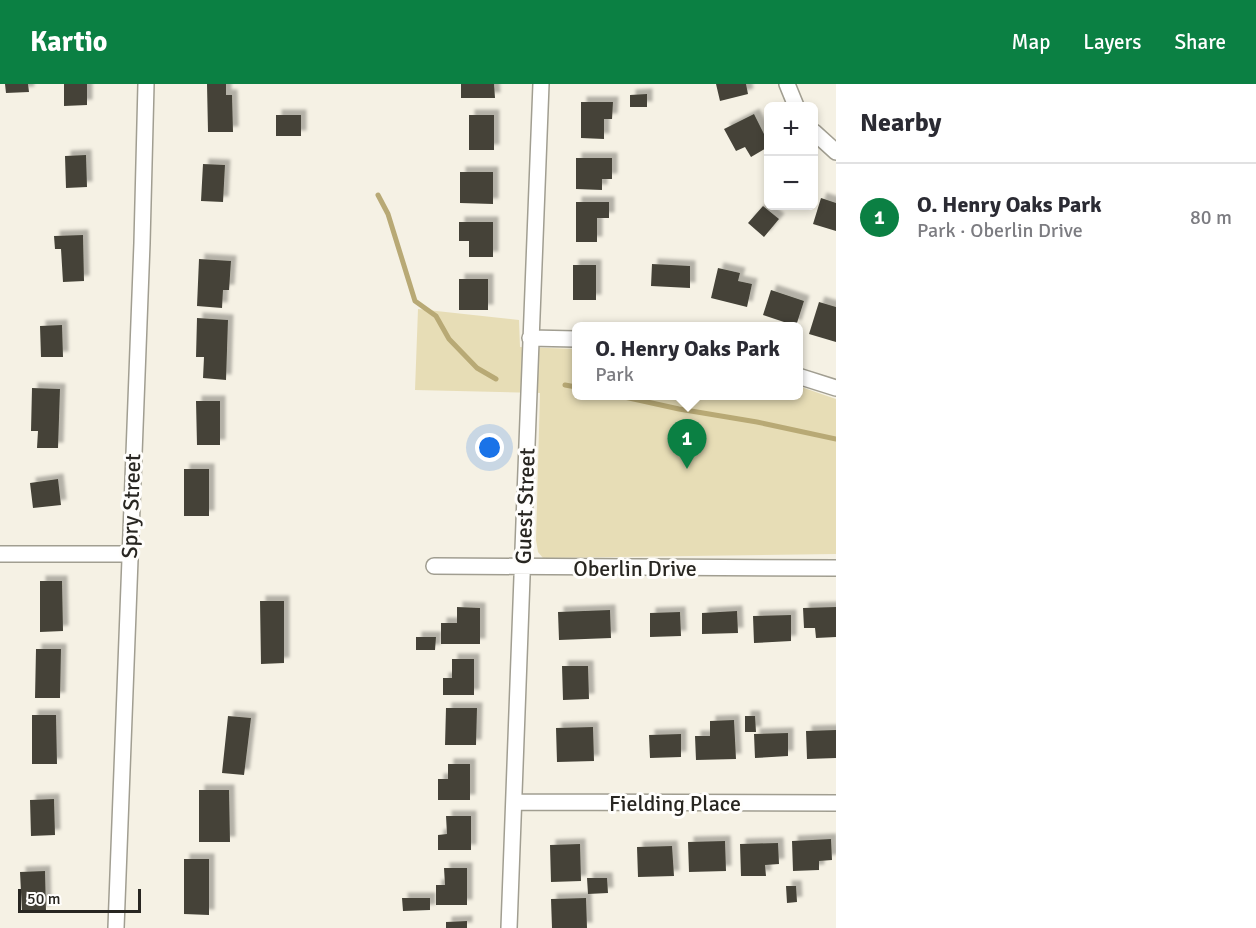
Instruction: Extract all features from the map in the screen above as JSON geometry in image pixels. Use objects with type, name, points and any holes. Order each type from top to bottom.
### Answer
[{"type":"street","name":"Spry Street","points":[[116,928],[146,84]]},
{"type":"street","name":"Guest Street","points":[[509,928],[541,84]]},
{"type":"street","points":[[787,84],[794,102]]},
{"type":"street","points":[[818,136],[836,152]]},
{"type":"street","points":[[530,338],[572,339]]},
{"type":"street","points":[[803,378],[836,388]]},
{"type":"street","points":[[0,554],[129,554]]},
{"type":"street","name":"Oberlin Drive","points":[[434,566],[836,568]]},
{"type":"street","name":"Fielding Place","points":[[514,801],[836,803]]},
{"type":"shaded area","points":[[418,309],[519,320],[520,347],[572,349],[572,400],[803,400],[803,388],[836,399],[836,554],[543,558],[538,552],[536,540],[540,393],[415,390]]},
{"type":"building","points":[[5,84],[28,84],[29,92],[6,93]]},
{"type":"building","points":[[64,84],[87,84],[87,105],[64,106]]},
{"type":"building","points":[[207,84],[226,84],[226,95],[232,95],[233,132],[208,132]]},
{"type":"building","points":[[461,84],[494,84],[495,98],[461,98]]},
{"type":"building","points":[[716,84],[746,84],[748,94],[720,101]]},
{"type":"building","points":[[647,94],[647,107],[630,107],[630,95]]},
{"type":"building","points":[[581,102],[613,102],[612,119],[604,119],[604,139],[581,138]]},
{"type":"building","points":[[754,114],[764,134],[764,149],[751,157],[745,147],[736,151],[724,129]]},
{"type":"building","points":[[276,115],[301,115],[301,136],[276,136]]},
{"type":"building","points":[[469,115],[494,115],[494,150],[469,150]]},
{"type":"building","points":[[86,155],[87,187],[66,188],[65,156]]},
{"type":"building","points":[[576,158],[612,158],[612,179],[602,179],[602,190],[576,189]]},
{"type":"building","points":[[203,164],[225,165],[223,202],[201,201]]},
{"type":"building","points":[[460,172],[493,172],[493,204],[460,203]]},
{"type":"building","points":[[821,198],[836,203],[836,231],[813,224]]},
{"type":"building","points":[[576,202],[609,202],[609,218],[597,218],[597,242],[576,242]]},
{"type":"building","points":[[763,206],[764,210],[768,210],[779,219],[764,237],[748,223]]},
{"type":"building","points":[[459,222],[493,222],[493,257],[469,257],[469,241],[459,241]]},
{"type":"building","points":[[83,235],[84,281],[63,282],[61,249],[55,249],[54,236]]},
{"type":"building","points":[[199,259],[231,261],[229,290],[223,290],[222,308],[197,306]]},
{"type":"building","points":[[652,264],[690,266],[690,288],[651,286]]},
{"type":"building","points":[[573,265],[596,265],[596,300],[573,300]]},
{"type":"building","points":[[718,268],[740,273],[738,281],[752,284],[747,307],[711,298]]},
{"type":"building","points":[[459,279],[488,279],[488,310],[459,310]]},
{"type":"building","points":[[771,290],[804,301],[797,322],[784,322],[763,315]]},
{"type":"building","points":[[819,302],[836,307],[836,342],[809,334]]},
{"type":"building","points":[[197,318],[228,320],[226,380],[203,378],[204,357],[196,357]]},
{"type":"building","points":[[62,325],[63,357],[41,357],[40,326]]},
{"type":"building","points":[[32,388],[60,389],[58,448],[37,448],[38,431],[31,431]]},
{"type":"building","points":[[196,401],[220,401],[220,445],[197,445]]},
{"type":"building","points":[[184,469],[209,469],[209,516],[184,516]]},
{"type":"building","points":[[58,479],[61,505],[33,508],[30,483]]},
{"type":"building","points":[[40,581],[62,581],[63,631],[40,632]]},
{"type":"building","points":[[260,601],[284,601],[284,663],[261,664]]},
{"type":"building","points":[[457,607],[480,608],[480,644],[441,644],[441,623],[457,623]]},
{"type":"building","points":[[836,607],[836,637],[816,638],[815,628],[804,628],[803,608]]},
{"type":"building","points":[[610,610],[611,638],[559,640],[558,612]]},
{"type":"building","points":[[737,611],[738,633],[702,634],[702,613]]},
{"type":"building","points":[[680,612],[681,636],[650,637],[650,613]]},
{"type":"building","points":[[791,615],[791,641],[754,643],[753,616]]},
{"type":"building","points":[[416,637],[436,637],[435,650],[416,650]]},
{"type":"building","points":[[36,649],[61,649],[60,698],[35,698]]},
{"type":"building","points":[[452,659],[474,659],[474,695],[443,695],[443,678],[452,678]]},
{"type":"building","points":[[562,666],[588,666],[589,699],[563,700]]},
{"type":"building","points":[[446,708],[477,708],[476,745],[445,745]]},
{"type":"building","points":[[32,715],[56,715],[57,764],[32,764]]},
{"type":"building","points":[[228,716],[251,718],[244,775],[222,773]]},
{"type":"building","points":[[745,716],[755,716],[756,732],[745,732]]},
{"type":"building","points":[[734,720],[736,759],[696,760],[695,736],[710,736],[710,721]]},
{"type":"building","points":[[593,727],[594,761],[557,762],[556,728]]},
{"type":"building","points":[[836,730],[836,758],[807,759],[806,731]]},
{"type":"building","points":[[788,733],[788,756],[755,758],[754,734]]},
{"type":"building","points":[[681,734],[681,757],[650,758],[649,735]]},
{"type":"building","points":[[448,764],[470,764],[470,800],[438,800],[438,779],[448,779]]},
{"type":"building","points":[[199,790],[229,790],[230,842],[199,842]]},
{"type":"building","points":[[54,799],[55,835],[31,836],[30,800]]},
{"type":"building","points":[[446,816],[471,816],[471,850],[438,850],[438,835],[447,834]]},
{"type":"building","points":[[831,839],[832,860],[819,861],[819,870],[793,871],[792,841]]},
{"type":"building","points":[[725,841],[726,871],[689,872],[688,842]]},
{"type":"building","points":[[778,843],[779,864],[765,865],[766,876],[741,876],[740,844]]},
{"type":"building","points":[[580,844],[581,881],[551,882],[550,845]]},
{"type":"building","points":[[672,846],[674,876],[638,877],[637,847]]},
{"type":"building","points":[[184,859],[209,859],[209,915],[184,914]]},
{"type":"building","points":[[444,868],[467,868],[467,905],[436,905],[436,885],[445,885]]},
{"type":"building","points":[[45,871],[46,911],[22,912],[20,872]]},
{"type":"building","points":[[587,878],[607,878],[608,893],[588,894]]},
{"type":"building","points":[[786,886],[796,886],[797,902],[787,903]]},
{"type":"building","points":[[402,898],[430,898],[430,910],[403,911]]},
{"type":"building","points":[[586,898],[587,928],[552,928],[551,899]]},
{"type":"building","points":[[467,921],[467,928],[446,928],[446,922]]},
{"type":"waterway","points":[[378,195],[388,214],[415,301],[436,316],[449,339],[477,368],[496,379]]},
{"type":"waterway","points":[[565,385],[572,386]]},
{"type":"waterway","points":[[638,400],[836,439]]},
{"type":"place","name":"O. Henry Oaks Park","points":[[687,469]]}]
